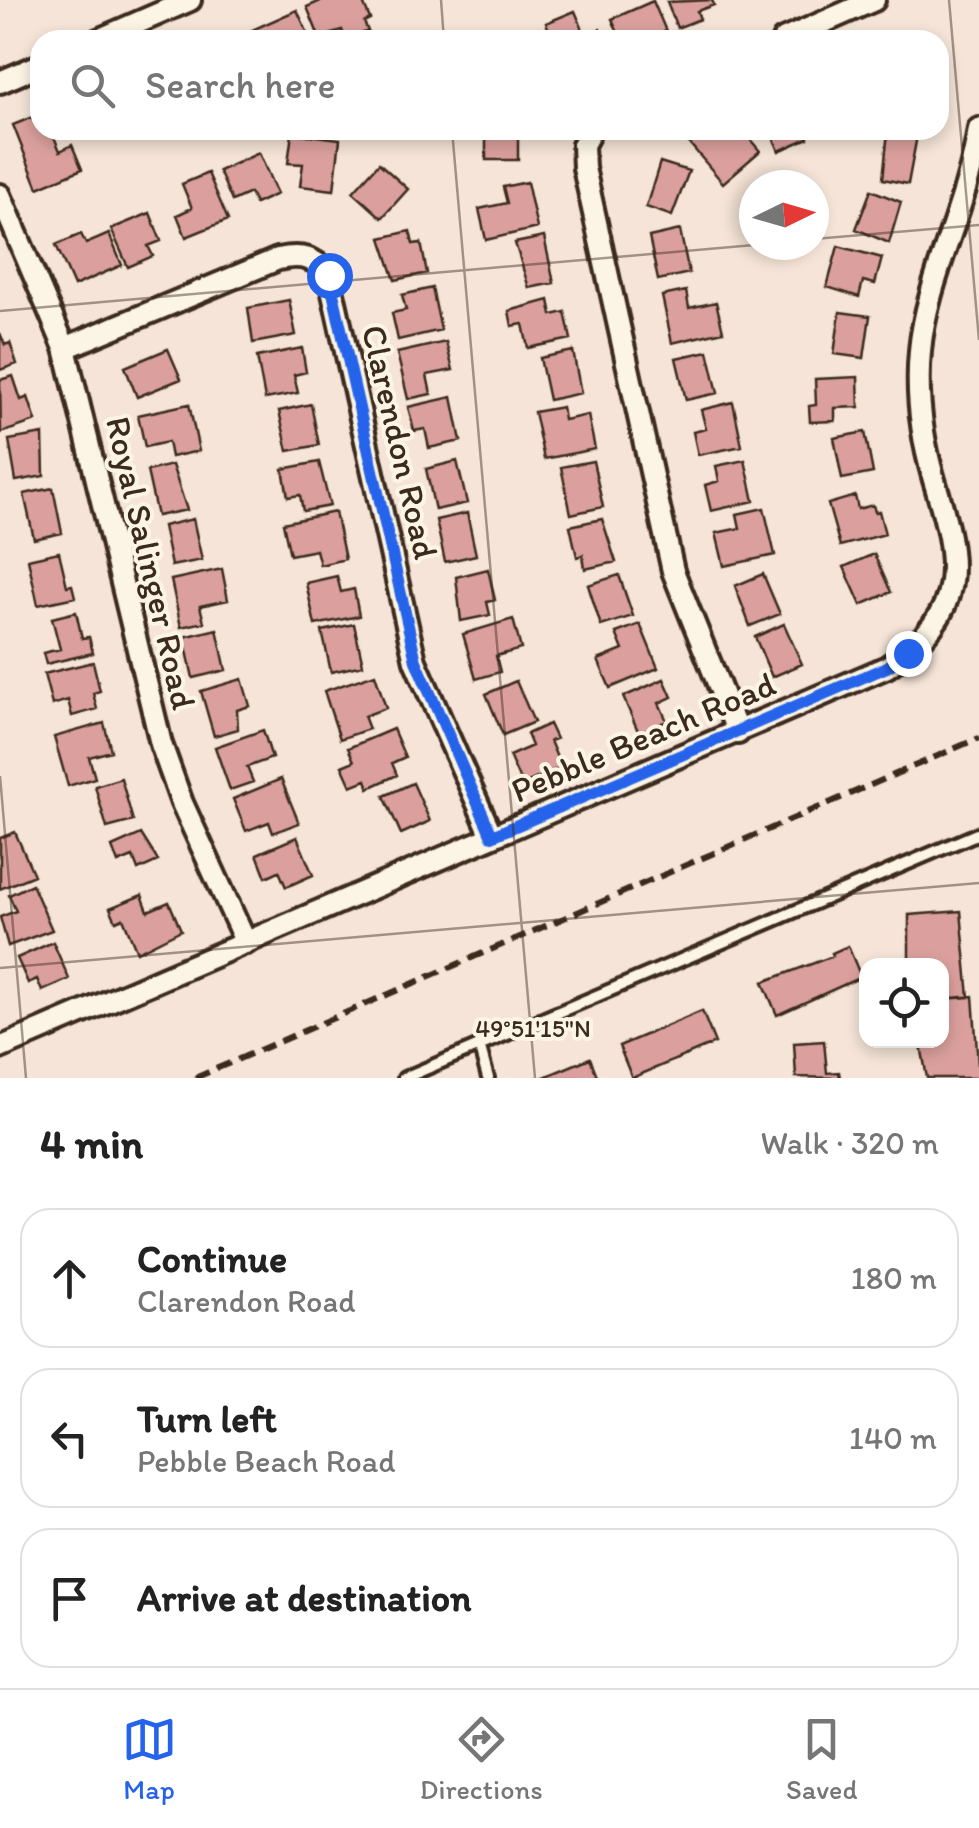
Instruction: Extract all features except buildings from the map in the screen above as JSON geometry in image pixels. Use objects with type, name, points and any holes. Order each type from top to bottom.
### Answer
[{"type":"street","points":[[121,30],[190,0]]},
{"type":"street","points":[[806,30],[874,0]]},
{"type":"street","points":[[0,82],[30,69]]},
{"type":"street","name":"Pebble Beach Road","points":[[0,1048],[887,667],[927,635],[950,590],[955,550],[924,438],[920,348],[964,205],[979,128]]},
{"type":"street","points":[[587,140],[584,168],[674,571],[738,732]]},
{"type":"street","name":"Royal Salinger Road","points":[[0,195],[65,348],[160,744],[182,803],[246,943]]},
{"type":"street","name":"Clarendon Road","points":[[65,348],[278,259],[296,255],[318,260],[329,275],[416,661],[492,836]]},
{"type":"lane","points":[[404,1078],[979,832]]},
{"type":"lane","points":[[479,1045],[488,1078]]},
{"type":"railway","points":[[195,1078],[979,738]]},
{"type":"route","points":[[329,275],[416,661],[492,836],[887,667],[908,653]]}]
